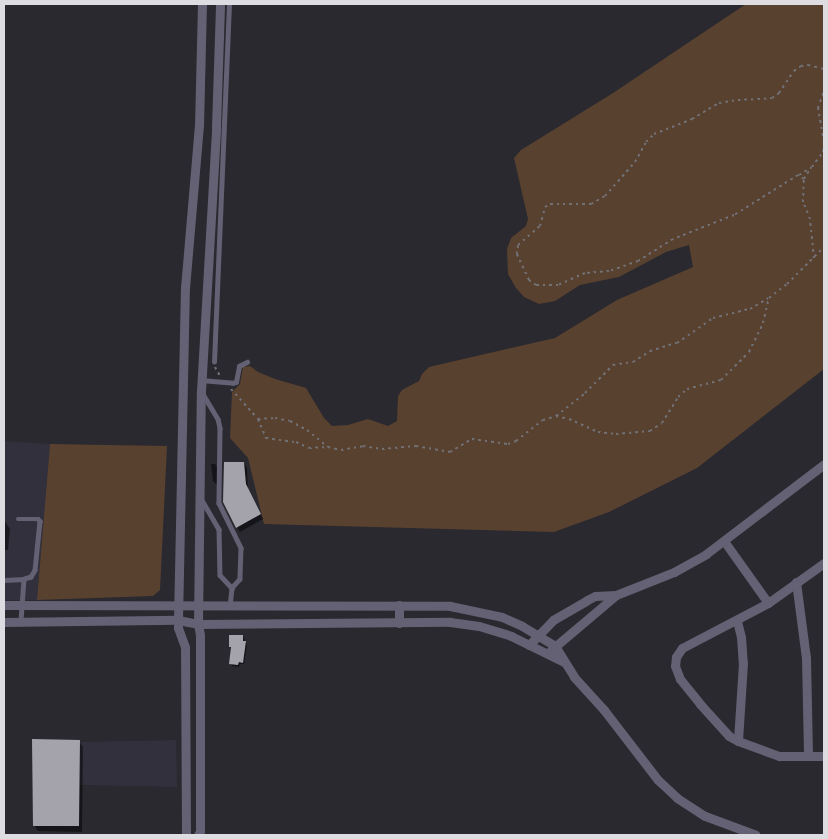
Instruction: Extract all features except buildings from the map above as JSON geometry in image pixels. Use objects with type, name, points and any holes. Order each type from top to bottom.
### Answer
[{"type":"street","points":[[186,835],[185,647],[178,628],[180,492],[186,312],[185,288],[200,111],[202,4]]},
{"type":"street","points":[[198,835],[200,831],[200,635],[198,624],[198,494],[201,380],[217,112],[220,4]]},
{"type":"street","points":[[200,111],[217,112]]},
{"type":"street","points":[[199,126],[216,127]]},
{"type":"street","points":[[546,655],[616,595],[674,572],[724,541],[824,464]]},
{"type":"street","points":[[180,492],[198,494]]},
{"type":"street","points":[[724,541],[768,603]]},
{"type":"street","points":[[824,563],[768,603],[737,621],[682,648],[676,657],[675,666],[680,679],[729,736],[779,756],[824,756]]},
{"type":"street","points":[[796,582],[806,658],[808,756]]},
{"type":"street","points":[[529,645],[553,620],[587,600],[595,596],[616,595]]},
{"type":"street","points":[[4,606],[399,605],[450,606],[484,612],[522,626],[555,646],[564,662],[658,780],[677,798],[705,816],[756,835]]},
{"type":"street","points":[[399,605],[399,623]]},
{"type":"street","points":[[4,622],[178,620],[198,624],[450,622],[479,626],[529,645],[546,655],[564,662]]},
{"type":"street","points":[[737,621],[744,663],[738,741]]},
{"type":"lane","points":[[214,362],[229,4]]},
{"type":"lane","points":[[201,380],[226,383],[236,382],[239,366],[247,362]]},
{"type":"lane","points":[[201,391],[218,419],[220,428],[219,504],[241,548],[240,579],[232,588],[230,606]]},
{"type":"lane","points":[[198,494],[219,529],[220,576],[232,588]]},
{"type":"lane","points":[[4,580],[31,577],[36,570],[40,524],[38,519],[18,519]]},
{"type":"lane","points":[[21,623],[24,579]]},
{"type":"path","points":[[812,167],[734,215],[673,240],[638,261],[609,271],[585,273],[558,285],[536,285],[529,280],[517,254],[518,245],[540,226],[545,207],[550,204],[585,205],[599,201],[612,190],[636,162],[646,142],[654,134],[692,119],[719,103],[772,98],[779,92],[790,75],[801,66],[808,65],[824,69]]},
{"type":"path","points":[[814,258],[810,219],[803,202],[804,180],[819,160],[824,148],[818,108],[824,91]]},
{"type":"path","points":[[798,175],[804,180]]},
{"type":"path","points":[[214,362],[217,373],[258,419],[264,436],[268,439],[296,442],[309,448],[328,447],[341,450],[363,446],[382,449],[416,446],[450,452],[472,439],[508,444],[516,441],[543,420],[556,416],[585,393],[613,365],[633,362],[650,351],[677,343],[713,318],[750,308],[769,298],[787,284],[824,247]]},
{"type":"path","points":[[556,416],[569,418],[598,432],[626,434],[650,431],[662,423],[678,397],[687,389],[721,380],[749,352],[762,323],[769,298]]},
{"type":"path","points":[[258,419],[275,418],[290,421],[307,430],[328,447]]},
{"type":"shaded area","points":[[746,4],[824,4],[824,369],[697,468],[609,512],[554,532],[264,524],[248,458],[230,438],[232,392],[240,384],[243,367],[250,366],[258,372],[275,379],[306,388],[324,418],[332,426],[348,425],[368,419],[388,426],[397,421],[398,396],[402,390],[419,381],[422,374],[429,367],[555,338],[617,300],[693,267],[689,245],[666,252],[619,277],[580,285],[555,301],[539,304],[524,297],[508,274],[507,249],[511,238],[526,226],[528,219],[514,158],[521,150],[613,93]]},
{"type":"shaded area","points":[[4,441],[50,444],[37,600],[4,600]]},
{"type":"shaded area","points":[[50,444],[167,446],[160,590],[153,596],[37,600]]},
{"type":"shaded area","points":[[176,740],[177,787],[80,785],[80,742]]}]
